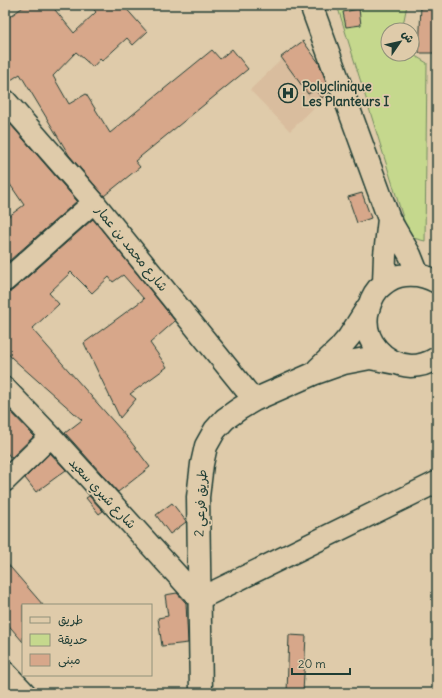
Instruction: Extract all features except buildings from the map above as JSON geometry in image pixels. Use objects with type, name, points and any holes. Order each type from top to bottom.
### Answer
[{"type":"main road","points":[[311,5],[389,219],[410,255],[431,278]]},
{"type":"main road","points":[[384,284],[385,254],[389,219]]},
{"type":"main road","points":[[384,284],[394,278],[406,274],[431,278]]},
{"type":"main road","name":"طريق فرعي 2","points":[[313,374],[339,349],[349,337],[374,294],[384,284]]},
{"type":"main road","points":[[368,306],[366,320],[368,334],[374,346],[384,357],[396,363]]},
{"type":"main road","name":"طريق فرعي 2","points":[[201,693],[197,522],[198,497],[206,446],[215,430],[225,419],[254,400],[313,374],[344,363],[370,358],[412,366],[427,364],[437,358]]},
{"type":"street","name":"شارع محمد بن عمار","points":[[5,100],[94,202],[254,400]]},
{"type":"street","points":[[5,281],[94,202]]},
{"type":"street","name":"شارع شيري سعيد","points":[[5,388],[51,436],[199,599]]},
{"type":"street","points":[[5,481],[51,436]]},
{"type":"street","points":[[199,599],[437,482]]},
{"type":"street","points":[[5,672],[25,693]]},
{"type":"shaded area","name":"Polyclinique Les Planteurs I","points":[[287,54],[327,95],[290,131],[250,90]]},
{"type":"green space","points":[[337,5],[407,5],[404,22],[380,22],[380,62],[420,62],[420,59],[427,63],[425,241],[409,237]]},
{"type":"place","name":"Polyclinique Les Planteurs I","points":[[288,93]]}]
